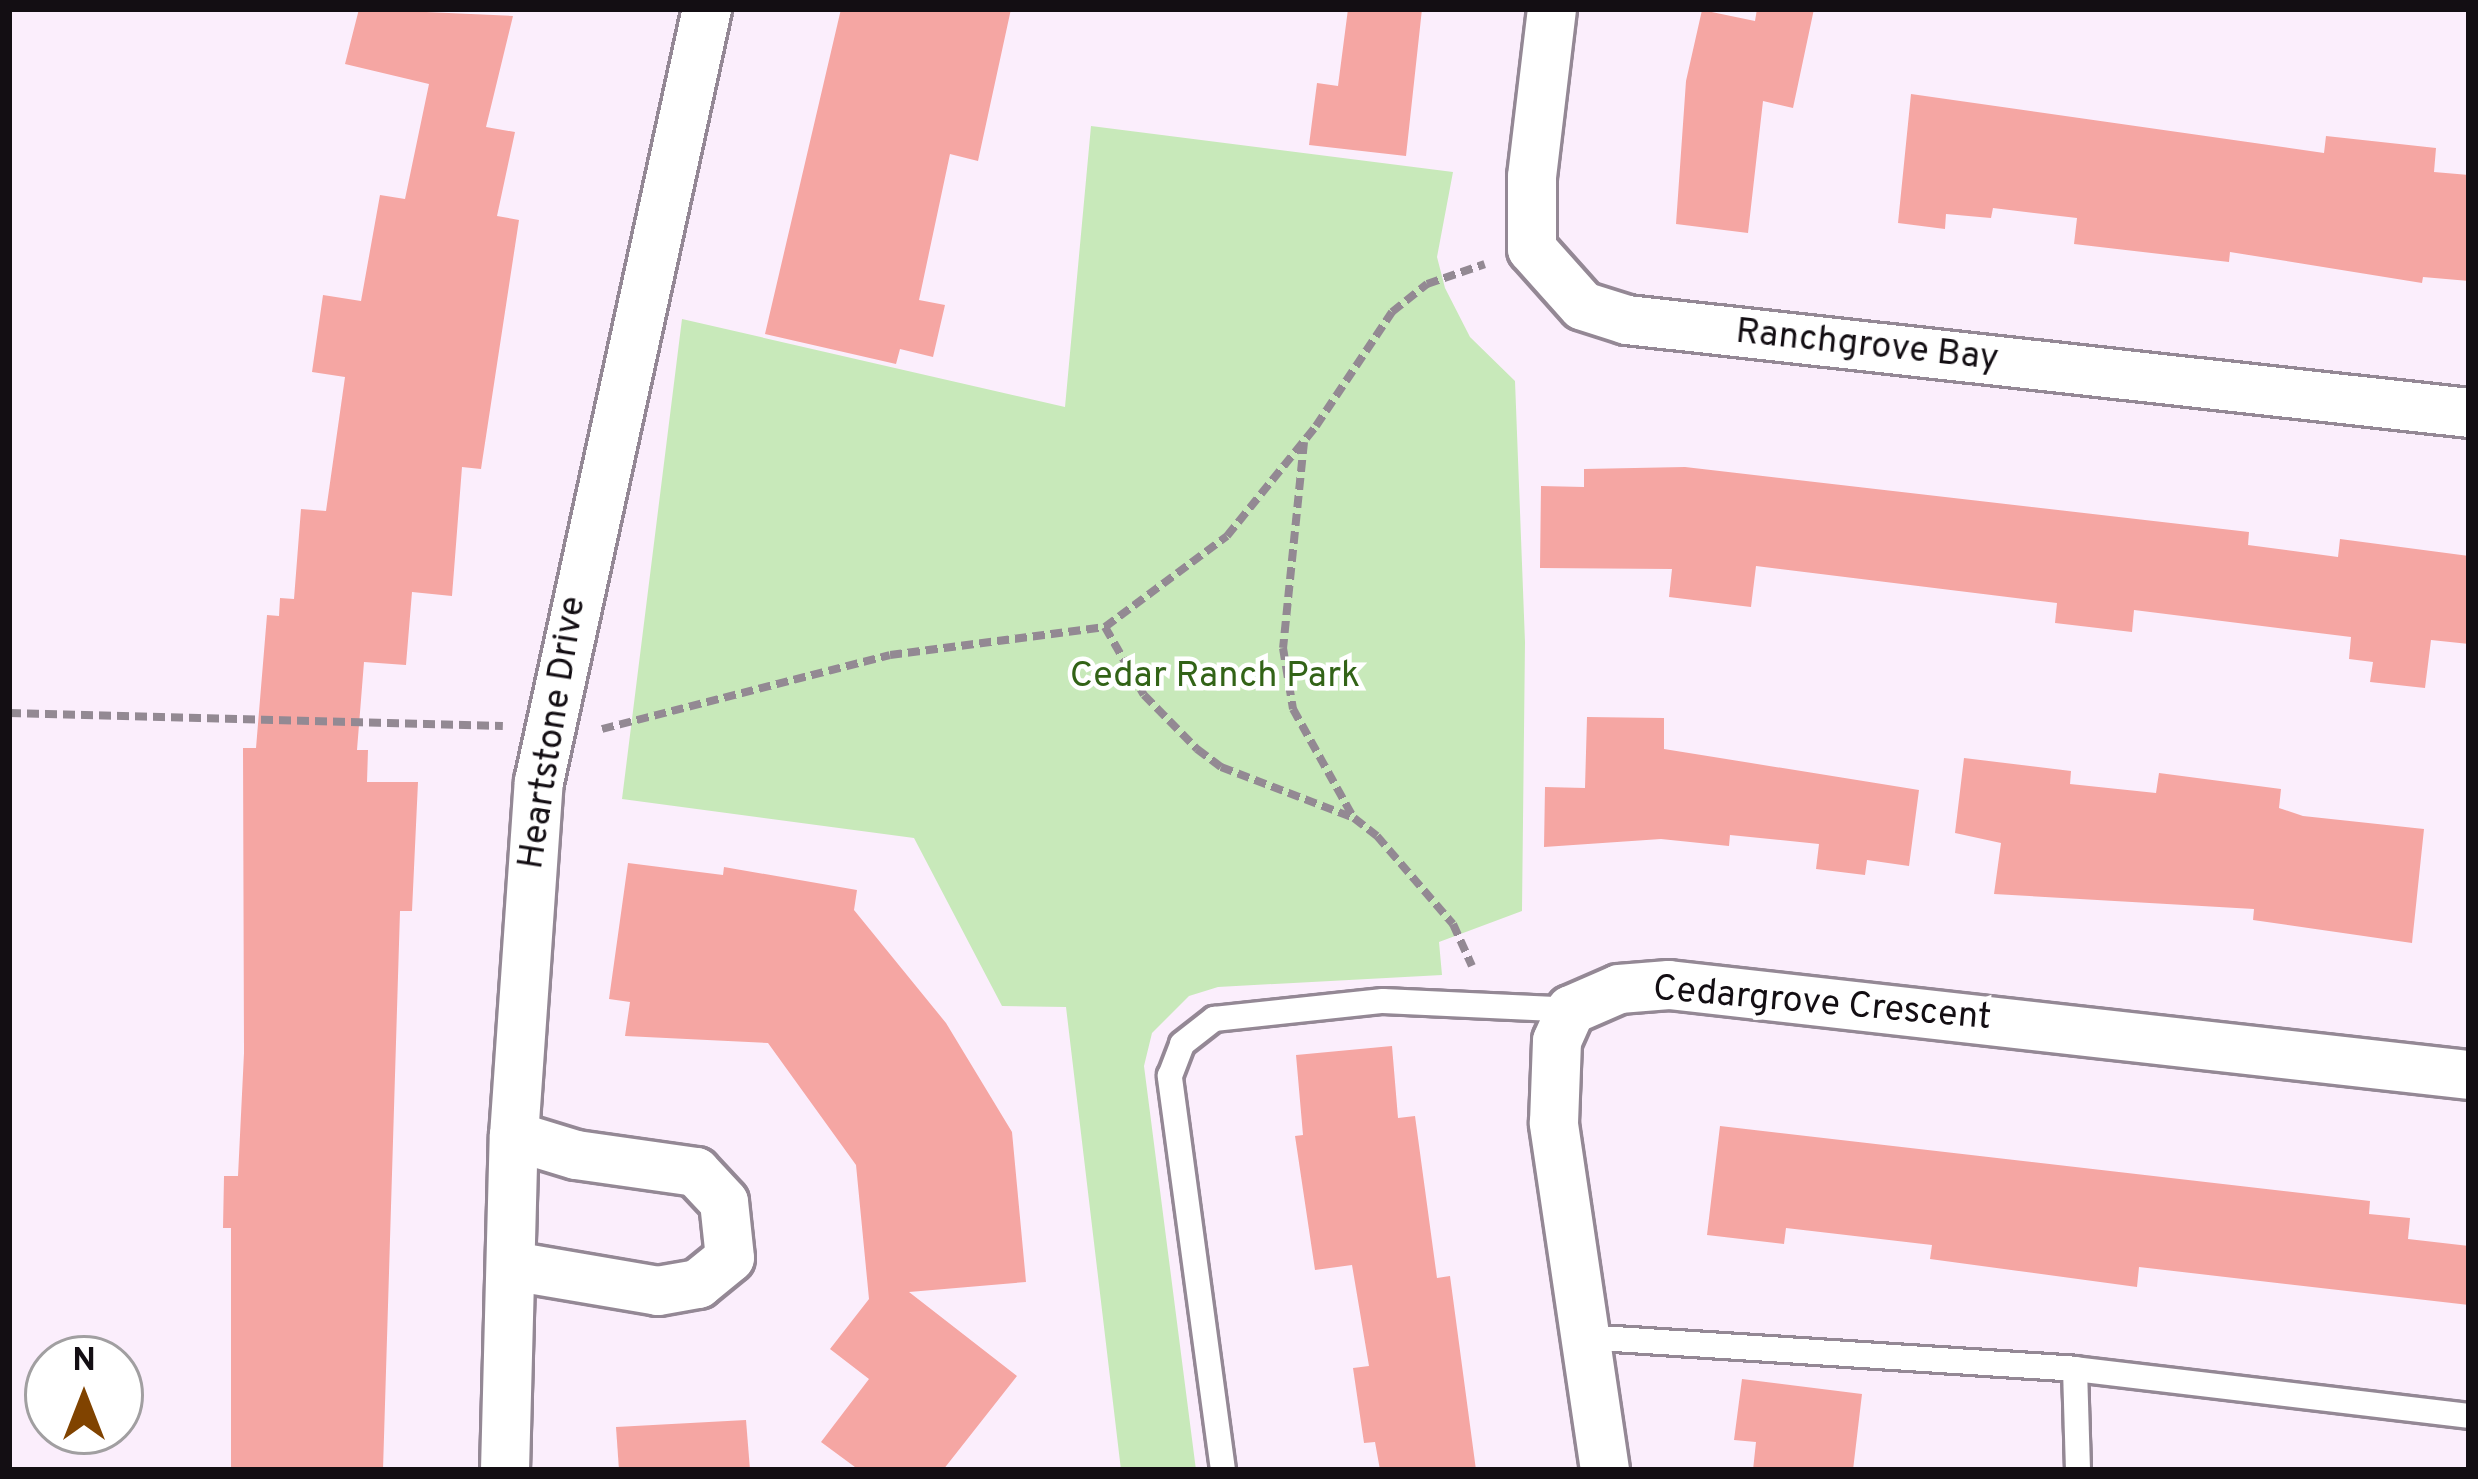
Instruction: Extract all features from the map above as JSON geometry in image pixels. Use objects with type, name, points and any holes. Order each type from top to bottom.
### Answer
[{"type":"street","name":"Heartstone Drive","points":[[505,1470],[514,1136],[548,726],[707,9]]},
{"type":"street","points":[[1532,249],[1532,177],[1552,9]]},
{"type":"street","name":"Ranchgrove Bay","points":[[1532,249],[1583,306],[1627,320],[2469,413]]},
{"type":"street","name":"Cedargrove Crescent","points":[[1571,1010],[1619,989],[1669,985],[2469,1075]]},
{"type":"street","points":[[1571,1010],[1557,1042],[1554,1123],[1605,1470]]},
{"type":"street","points":[[512,1266],[658,1292],[698,1284],[730,1258],[724,1202],[696,1172],[576,1155],[514,1136]]},
{"type":"lane","points":[[1223,1470],[1170,1076],[1182,1044],[1214,1018],[1383,1001],[1486,1000],[1571,1010]]},
{"type":"lane","points":[[1585,1337],[2075,1369],[2469,1416]]},
{"type":"lane","points":[[2075,1369],[2078,1470]]},
{"type":"path","points":[[9,713],[613,729],[890,655],[1105,627],[1227,536],[1304,440],[1392,312],[1426,284],[1532,249]]},
{"type":"path","points":[[1304,440],[1283,648],[1293,709],[1354,818],[1453,924],[1486,1000]]},
{"type":"path","points":[[1105,627],[1144,695],[1197,748],[1238,774],[1354,818]]},
{"type":"green space","name":"Cedar Ranch Park","points":[[1091,126],[1453,172],[1437,257],[1445,288],[1470,337],[1515,381],[1525,642],[1522,911],[1439,942],[1442,975],[1218,987],[1189,996],[1152,1033],[1144,1066],[1196,1470],[1121,1470],[1066,1007],[1002,1006],[914,838],[622,799],[682,319],[1065,407]]},
{"type":"building","points":[[359,9],[513,16],[486,127],[515,132],[497,216],[519,220],[481,469],[462,467],[452,596],[412,592],[406,665],[364,662],[357,750],[368,750],[367,782],[418,782],[412,911],[400,911],[383,1470],[231,1470],[231,1228],[223,1228],[224,1176],[238,1176],[244,1053],[243,748],[256,748],[267,615],[279,616],[280,598],[294,599],[301,509],[326,511],[345,377],[312,372],[323,295],[361,301],[380,195],[405,199],[429,84],[345,64]]},
{"type":"building","points":[[841,9],[1011,9],[978,161],[950,154],[919,300],[945,305],[933,357],[900,349],[896,364],[765,334]]},
{"type":"building","points":[[1348,9],[1422,9],[1406,156],[1309,145],[1317,83],[1338,86]]},
{"type":"building","points":[[1757,9],[1814,9],[1793,108],[1763,101],[1748,233],[1676,224],[1686,81],[1702,10],[1755,21]]},
{"type":"building","points":[[1911,94],[2324,153],[2326,136],[2436,148],[2434,172],[2469,175],[2469,281],[2423,277],[2422,283],[2230,252],[2229,262],[2074,244],[2077,218],[1993,208],[1991,218],[1946,214],[1945,229],[1898,223]]},
{"type":"building","points":[[1685,467],[2249,532],[2248,545],[2338,557],[2340,539],[2469,556],[2469,644],[2431,640],[2425,688],[2370,682],[2373,662],[2349,659],[2351,637],[2134,610],[2132,632],[2055,623],[2057,603],[1756,566],[1751,607],[1669,597],[1672,569],[1540,568],[1541,486],[1584,487],[1584,469]]},
{"type":"building","points":[[1587,717],[1664,718],[1664,749],[1919,790],[1909,866],[1867,860],[1865,875],[1816,869],[1819,844],[1730,835],[1729,846],[1661,839],[1544,847],[1545,787],[1585,788]]},
{"type":"building","points":[[1964,758],[2071,771],[2070,784],[2156,793],[2159,773],[2281,789],[2279,808],[2303,816],[2424,829],[2412,943],[2253,920],[2254,909],[1994,894],[2001,843],[1955,833]]},
{"type":"building","points":[[628,863],[723,875],[724,867],[857,890],[854,910],[946,1023],[1012,1132],[1026,1282],[909,1292],[1017,1376],[943,1470],[859,1470],[821,1442],[869,1379],[830,1349],[869,1299],[856,1165],[768,1043],[625,1036],[630,1002],[609,999]]},
{"type":"building","points":[[1392,1046],[1398,1118],[1415,1116],[1437,1278],[1450,1276],[1476,1470],[1380,1470],[1375,1442],[1364,1443],[1353,1368],[1369,1366],[1352,1265],[1315,1270],[1295,1136],[1303,1135],[1296,1055]]},
{"type":"building","points":[[1720,1126],[2370,1201],[2369,1214],[2410,1218],[2408,1239],[2469,1246],[2469,1305],[2139,1267],[2137,1287],[1930,1259],[1932,1245],[1786,1228],[1784,1244],[1707,1235]]},
{"type":"building","points":[[1742,1379],[1862,1394],[1853,1470],[1753,1470],[1756,1442],[1734,1440]]},
{"type":"building","points":[[746,1420],[750,1470],[619,1470],[616,1427]]}]
